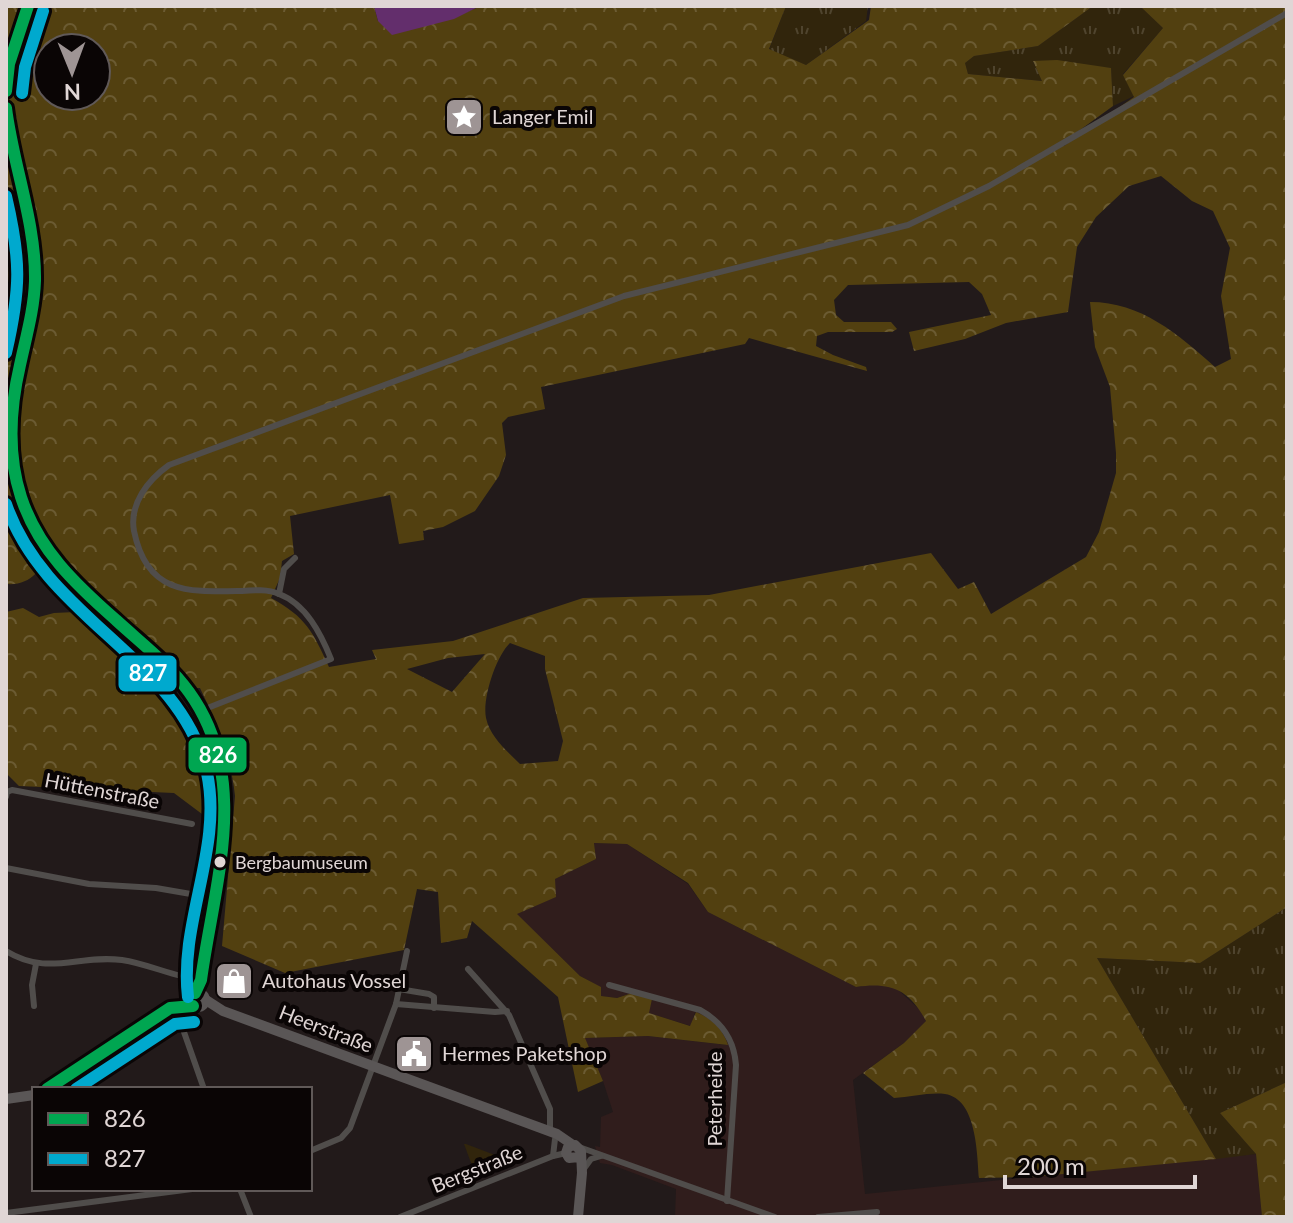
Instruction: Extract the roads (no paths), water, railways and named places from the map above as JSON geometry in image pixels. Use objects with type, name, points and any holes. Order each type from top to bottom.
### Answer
[{"type":"main road","name":"Heerstraße","points":[[199,1000],[553,1136],[573,1153]]},
{"type":"main road","points":[[50,1087],[199,1000]]},
{"type":"main road","points":[[6,1099],[32,1095]]},
{"type":"main road","points":[[573,1153],[581,1176],[578,1217]]},
{"type":"street","points":[[6,91],[12,52],[28,6]]},
{"type":"street","points":[[199,711],[331,659],[315,625],[299,607],[279,594],[259,590],[193,592],[174,587],[155,575],[141,555],[133,522],[142,491],[155,475],[169,465],[624,296],[908,225],[989,186],[1287,13]]},
{"type":"street","points":[[6,108],[8,135],[35,271],[33,305],[16,383],[11,424],[12,455],[23,505],[34,530],[60,569],[168,669],[189,693],[213,739],[222,768],[223,826],[199,1000]]},
{"type":"street","points":[[279,594],[284,569],[295,558]]},
{"type":"street","name":"Hüttenstraße","points":[[6,795],[12,790],[192,824]]},
{"type":"street","points":[[6,868],[89,884],[156,888],[214,898]]},
{"type":"street","points":[[6,951],[36,964],[123,960],[201,980]]},
{"type":"street","points":[[312,1150],[341,1138],[350,1128],[396,1004],[407,951]]},
{"type":"street","points":[[34,1006],[32,985],[36,964]]},
{"type":"street","points":[[468,969],[507,1011],[550,1109],[553,1156]]},
{"type":"street","name":"Peterheide","points":[[609,985],[700,1010],[714,1017],[729,1038],[735,1051],[736,1065],[727,1201]]},
{"type":"street","points":[[399,989],[429,994],[434,997],[434,1008]]},
{"type":"street","points":[[396,1004],[507,1011]]},
{"type":"street","points":[[174,1012],[203,1087]]},
{"type":"street","points":[[573,1153],[602,1156],[775,1217]]},
{"type":"street","name":"Bergstraße","points":[[400,1217],[553,1156],[573,1153]]},
{"type":"street","points":[[581,1176],[591,1159],[602,1156]]},
{"type":"street","points":[[6,1213],[176,1191]]},
{"type":"street","points":[[241,1191],[251,1217]]},
{"type":"street","points":[[818,1217],[877,1212]]},
{"type":"place","name":"Langer Emil","points":[[464,117]]},
{"type":"place","name":"Bergbaumuseum","points":[[220,862]]},
{"type":"place","name":"Autohaus Vossel","points":[[234,981]]},
{"type":"place","name":"Hermes Paketshop","points":[[414,1054]]}]
